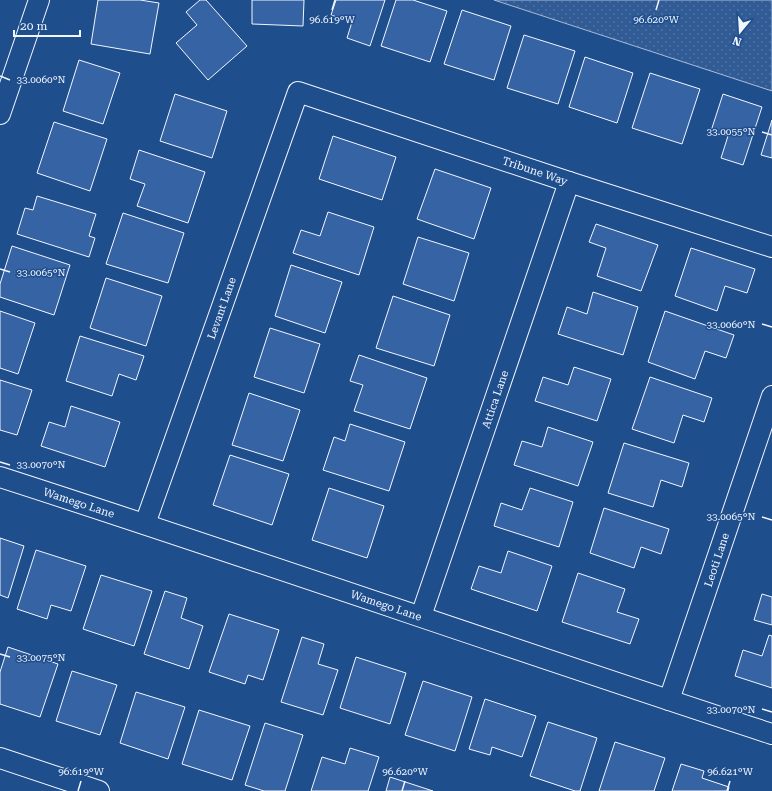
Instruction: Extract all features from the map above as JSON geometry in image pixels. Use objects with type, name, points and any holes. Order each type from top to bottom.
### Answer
[{"type":"street","points":[[0,114],[39,0]]},
{"type":"street","name":"Tribune Way","points":[[298,92],[569,182],[772,247]]},
{"type":"street","name":"Levant Lane","points":[[145,524],[298,92]]},
{"type":"street","name":"Attica Lane","points":[[422,616],[569,182]]},
{"type":"street","name":"Leoti Lane","points":[[669,700],[772,396]]},
{"type":"street","name":"Wamego Lane","points":[[0,477],[422,616],[772,734]]},
{"type":"street","points":[[0,758],[99,791]]},
{"type":"shaded area","points":[[494,0],[772,0],[772,91]]},
{"type":"building","points":[[98,0],[140,0],[159,3],[150,54],[91,44]]},
{"type":"building","points":[[200,0],[206,0],[247,46],[208,80],[176,43],[197,25],[186,12]]},
{"type":"building","points":[[252,0],[304,0],[303,26],[252,24]]},
{"type":"building","points":[[336,0],[385,0],[370,46],[347,38],[352,22],[331,15]]},
{"type":"building","points":[[396,0],[413,0],[447,11],[430,62],[381,46]]},
{"type":"building","points":[[462,10],[511,26],[494,80],[444,64]]},
{"type":"building","points":[[524,35],[575,51],[558,104],[507,88]]},
{"type":"building","points":[[585,57],[633,73],[617,123],[569,107]]},
{"type":"building","points":[[79,60],[120,73],[103,124],[63,111]]},
{"type":"building","points":[[650,73],[700,89],[682,144],[632,128]]},
{"type":"building","points":[[175,94],[227,111],[212,158],[160,141]]},
{"type":"building","points":[[723,94],[762,107],[743,165],[721,158],[728,136],[711,131]]},
{"type":"building","points":[[772,120],[772,158],[761,155]]},
{"type":"building","points":[[54,122],[107,139],[90,191],[37,173]]},
{"type":"building","points":[[333,136],[396,157],[382,200],[319,179]]},
{"type":"building","points":[[139,150],[205,172],[188,223],[137,206],[145,184],[130,179]]},
{"type":"building","points":[[435,169],[491,188],[474,239],[417,219]]},
{"type":"building","points":[[37,196],[96,214],[89,236],[95,238],[89,257],[17,234],[25,208],[33,210]]},
{"type":"building","points":[[328,212],[374,227],[359,275],[293,253],[301,230],[320,236]]},
{"type":"building","points":[[123,213],[184,233],[168,283],[106,264]]},
{"type":"building","points":[[596,224],[658,245],[641,291],[597,276],[606,248],[589,242]]},
{"type":"building","points":[[418,237],[469,253],[454,301],[403,284]]},
{"type":"building","points":[[12,246],[70,265],[54,315],[0,297],[0,284]]},
{"type":"building","points":[[691,248],[755,269],[747,293],[725,286],[717,311],[675,296]]},
{"type":"building","points":[[291,265],[342,282],[325,333],[275,316]]},
{"type":"building","points":[[106,278],[162,296],[146,346],[90,328]]},
{"type":"building","points":[[593,292],[638,307],[623,355],[558,334],[567,307],[587,314]]},
{"type":"building","points":[[393,296],[450,315],[434,366],[376,348]]},
{"type":"building","points":[[0,311],[35,323],[18,374],[0,368]]},
{"type":"building","points":[[665,311],[734,335],[726,358],[705,351],[695,379],[648,362]]},
{"type":"building","points":[[270,328],[320,344],[304,393],[254,377]]},
{"type":"building","points":[[80,336],[144,356],[136,380],[119,374],[112,396],[66,381]]},
{"type":"building","points":[[359,355],[427,378],[410,429],[354,411],[363,385],[350,381]]},
{"type":"building","points":[[574,367],[611,379],[597,421],[535,401],[543,377],[568,385]]},
{"type":"building","points":[[650,377],[712,398],[704,422],[683,415],[674,443],[632,429]]},
{"type":"building","points":[[0,380],[32,390],[17,435],[0,430]]},
{"type":"building","points":[[249,393],[300,410],[283,461],[232,445]]},
{"type":"building","points":[[71,406],[120,422],[105,467],[41,446],[49,422],[65,427]]},
{"type":"building","points":[[350,424],[405,442],[389,491],[323,470],[334,437],[345,441]]},
{"type":"building","points":[[548,427],[593,442],[578,486],[514,465],[522,441],[542,447]]},
{"type":"building","points":[[624,443],[689,463],[682,487],[661,480],[653,507],[608,493]]},
{"type":"building","points":[[230,455],[289,474],[272,525],[213,505]]},
{"type":"building","points":[[329,488],[384,506],[367,558],[312,540]]},
{"type":"building","points":[[530,488],[573,502],[559,547],[494,526],[501,503],[522,510]]},
{"type":"building","points":[[604,508],[669,529],[661,554],[641,547],[634,568],[590,553]]},
{"type":"building","points":[[0,538],[24,546],[8,598],[0,595]]},
{"type":"building","points":[[36,550],[86,566],[71,611],[51,605],[47,619],[17,609]]},
{"type":"building","points":[[508,551],[552,566],[537,611],[471,589],[479,566],[501,573]]},
{"type":"building","points":[[578,573],[625,589],[617,612],[639,619],[630,644],[562,622]]},
{"type":"building","points":[[101,575],[152,591],[134,646],[83,629]]},
{"type":"building","points":[[165,591],[187,598],[181,618],[203,626],[189,669],[144,654]]},
{"type":"building","points":[[762,594],[772,597],[772,625],[754,620]]},
{"type":"building","points":[[229,614],[279,630],[263,680],[248,675],[245,684],[209,672]]},
{"type":"building","points":[[769,635],[772,636],[772,688],[735,676],[743,650],[762,656]]},
{"type":"building","points":[[302,637],[324,644],[318,664],[338,670],[323,715],[281,702]]},
{"type":"building","points":[[8,647],[58,664],[40,717],[0,704],[0,672]]},
{"type":"building","points":[[356,657],[406,673],[390,724],[340,708]]},
{"type":"building","points":[[72,671],[117,685],[100,735],[56,721]]},
{"type":"building","points":[[423,681],[472,697],[455,751],[405,735]]},
{"type":"building","points":[[136,692],[185,707],[168,759],[120,743]]},
{"type":"building","points":[[485,699],[536,716],[522,757],[492,747],[490,755],[469,749]]},
{"type":"building","points":[[199,710],[250,726],[232,780],[182,764]]},
{"type":"building","points":[[548,722],[597,738],[580,791],[575,791],[530,776]]},
{"type":"building","points":[[265,723],[303,735],[285,791],[264,791],[245,785]]},
{"type":"building","points":[[615,742],[665,758],[654,791],[599,791]]},
{"type":"building","points":[[350,748],[379,757],[368,791],[311,791],[322,757],[345,764]]},
{"type":"building","points":[[681,764],[704,771],[702,778],[729,787],[728,791],[672,791]]},
{"type":"building","points":[[390,777],[433,791],[386,791]]}]
